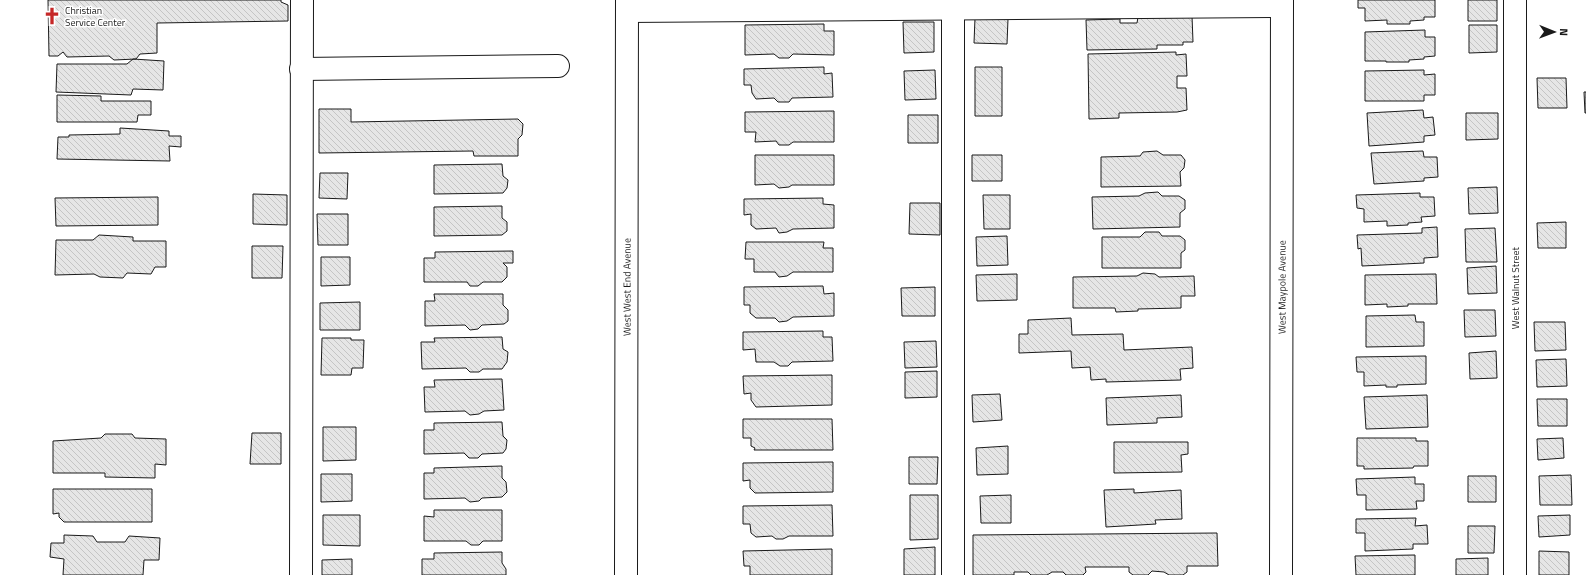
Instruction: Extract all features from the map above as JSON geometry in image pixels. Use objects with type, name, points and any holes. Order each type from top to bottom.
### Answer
[{"type":"street","points":[[301,575],[302,0]]},
{"type":"street","name":"West Walnut Street","points":[[1515,0],[1515,575]]},
{"type":"street","points":[[627,6],[1282,3]]},
{"type":"street","name":"West Maypole Avenue","points":[[1281,575],[1282,3]]},
{"type":"street","points":[[953,4],[953,575]]},
{"type":"street","name":"West West End Avenue","points":[[626,575],[627,6]]},
{"type":"street","points":[[302,69],[558,66]]},
{"type":"building","points":[[48,0],[281,0],[281,2],[288,5],[288,21],[157,23],[157,53],[140,54],[136,59],[114,60],[109,56],[67,57],[63,52],[58,56],[49,56]]},
{"type":"building","points":[[1358,0],[1435,0],[1435,17],[1424,17],[1424,20],[1410,21],[1410,24],[1387,24],[1387,20],[1365,21],[1365,8],[1358,8]]},
{"type":"building","points":[[1468,0],[1497,0],[1497,21],[1468,21]]},
{"type":"building","points":[[1192,16],[1193,42],[1183,42],[1183,45],[1157,45],[1157,49],[1087,50],[1086,20],[1120,19],[1120,23],[1137,23],[1138,17]]},
{"type":"building","points":[[975,18],[1008,19],[1007,44],[974,43]]},
{"type":"building","points":[[903,22],[934,22],[934,52],[904,53]]},
{"type":"building","points":[[824,24],[824,31],[834,31],[834,55],[793,54],[789,58],[779,58],[774,54],[745,55],[745,25]]},
{"type":"building","points":[[1469,25],[1497,25],[1497,52],[1469,53]]},
{"type":"building","points":[[1425,30],[1425,37],[1435,37],[1435,56],[1424,57],[1424,59],[1409,60],[1409,62],[1365,61],[1365,32]]},
{"type":"building","points":[[1176,52],[1176,55],[1186,54],[1187,76],[1177,76],[1177,88],[1186,88],[1187,110],[1177,112],[1119,113],[1119,118],[1089,119],[1088,54]]},
{"type":"building","points":[[133,59],[164,61],[163,90],[133,89],[131,95],[56,92],[57,64],[127,64]]},
{"type":"building","points":[[824,67],[824,74],[832,73],[833,97],[792,98],[789,102],[778,102],[774,98],[756,99],[752,93],[751,85],[744,85],[744,69]]},
{"type":"building","points":[[975,67],[1002,67],[1002,116],[975,116]]},
{"type":"building","points":[[935,70],[936,99],[905,100],[904,71]]},
{"type":"building","points":[[1424,70],[1424,75],[1435,74],[1435,95],[1424,95],[1424,101],[1365,101],[1365,71]]},
{"type":"building","points":[[1537,78],[1566,78],[1567,108],[1538,108]]},
{"type":"building","points":[[1584,92],[1586,92],[1586,113],[1585,113]]},
{"type":"building","points":[[57,95],[101,96],[101,101],[151,101],[151,115],[138,115],[137,122],[57,122]]},
{"type":"building","points":[[319,109],[351,109],[351,122],[518,119],[523,124],[522,135],[518,139],[518,156],[474,156],[473,151],[319,153]]},
{"type":"building","points":[[1423,110],[1424,118],[1433,117],[1435,135],[1424,136],[1424,142],[1369,146],[1367,113]]},
{"type":"building","points":[[834,111],[834,142],[793,142],[789,145],[779,145],[776,141],[755,142],[756,132],[745,132],[745,112]]},
{"type":"building","points":[[1466,113],[1498,113],[1498,139],[1466,140]]},
{"type":"building","points":[[908,115],[938,115],[938,143],[908,143]]},
{"type":"building","points":[[120,128],[169,131],[169,136],[181,136],[181,147],[169,146],[170,161],[57,159],[58,137],[69,137],[69,135],[120,134]]},
{"type":"building","points":[[1157,151],[1163,155],[1181,155],[1185,160],[1184,168],[1180,172],[1181,186],[1101,187],[1101,157],[1140,156],[1143,152]]},
{"type":"building","points":[[1423,151],[1424,157],[1437,157],[1438,177],[1424,178],[1424,181],[1374,184],[1371,153]]},
{"type":"building","points":[[755,155],[834,155],[834,185],[792,185],[789,187],[779,188],[774,184],[755,185]]},
{"type":"building","points":[[972,155],[1002,155],[1002,181],[972,181]]},
{"type":"building","points":[[502,164],[503,176],[508,180],[507,188],[503,193],[434,194],[434,165]]},
{"type":"building","points":[[320,173],[348,173],[347,199],[319,198]]},
{"type":"building","points":[[1497,187],[1498,213],[1469,214],[1468,188]]},
{"type":"building","points":[[1158,192],[1162,196],[1179,196],[1185,200],[1185,209],[1180,213],[1180,227],[1093,229],[1092,197],[1139,196],[1145,193]]},
{"type":"building","points":[[1420,193],[1420,197],[1434,197],[1435,216],[1421,217],[1422,222],[1408,223],[1408,225],[1387,226],[1387,221],[1364,222],[1364,209],[1357,208],[1356,195]]},
{"type":"building","points":[[253,194],[287,195],[287,225],[253,224]]},
{"type":"building","points":[[983,195],[1010,195],[1010,229],[984,229]]},
{"type":"building","points":[[158,197],[158,225],[56,226],[55,198]]},
{"type":"building","points":[[823,198],[823,204],[834,205],[834,228],[793,229],[787,232],[779,233],[776,228],[756,229],[751,225],[751,214],[744,215],[744,199]]},
{"type":"building","points":[[910,203],[940,203],[940,235],[909,234]]},
{"type":"building","points":[[502,206],[502,218],[507,222],[507,231],[502,235],[434,236],[434,207]]},
{"type":"building","points":[[317,214],[348,214],[348,245],[318,245]]},
{"type":"building","points":[[1566,222],[1566,248],[1538,248],[1537,223]]},
{"type":"building","points":[[1437,227],[1438,257],[1424,258],[1424,263],[1362,266],[1361,248],[1358,249],[1357,235],[1422,233],[1422,228]]},
{"type":"building","points":[[1495,228],[1497,262],[1466,262],[1465,229]]},
{"type":"building","points":[[1145,232],[1159,232],[1162,236],[1180,236],[1185,240],[1185,250],[1181,253],[1181,268],[1102,268],[1102,237],[1140,237]]},
{"type":"building","points":[[99,235],[133,237],[133,241],[166,241],[166,267],[155,267],[151,274],[127,273],[123,278],[100,277],[94,274],[55,275],[56,240],[93,240]]},
{"type":"building","points":[[1007,236],[1008,265],[977,266],[976,237]]},
{"type":"building","points":[[746,242],[824,242],[823,248],[833,248],[833,272],[793,272],[787,276],[779,277],[775,272],[754,272],[754,259],[745,259]]},
{"type":"building","points":[[252,246],[283,246],[282,278],[252,278]]},
{"type":"building","points":[[513,251],[513,263],[503,263],[507,267],[507,277],[502,282],[483,282],[478,286],[470,286],[467,282],[424,282],[424,258],[435,258],[435,252]]},
{"type":"building","points":[[321,257],[350,257],[350,285],[321,286]]},
{"type":"building","points":[[1496,266],[1497,293],[1468,294],[1467,268]]},
{"type":"building","points":[[1143,273],[1155,274],[1159,277],[1194,276],[1195,296],[1181,296],[1181,308],[1138,309],[1138,311],[1116,312],[1115,308],[1073,308],[1073,277],[1137,276]]},
{"type":"building","points":[[1017,274],[1017,300],[977,301],[976,275]]},
{"type":"building","points":[[1436,274],[1437,304],[1408,304],[1408,306],[1387,307],[1387,304],[1365,305],[1365,275]]},
{"type":"building","points":[[823,286],[824,294],[834,293],[834,316],[793,317],[787,321],[779,322],[775,318],[756,318],[750,313],[750,305],[744,305],[744,287]]},
{"type":"building","points":[[935,287],[935,316],[902,316],[901,288]]},
{"type":"building","points":[[434,294],[503,294],[503,305],[508,310],[508,321],[504,324],[482,325],[478,329],[470,330],[465,325],[425,326],[425,301],[435,301]]},
{"type":"building","points":[[360,302],[360,330],[320,330],[320,303]]},
{"type":"building","points":[[1464,310],[1495,310],[1496,336],[1465,337]]},
{"type":"building","points":[[1415,315],[1416,322],[1424,322],[1424,346],[1366,347],[1366,316]]},
{"type":"building","points":[[1071,318],[1072,335],[1123,334],[1124,350],[1192,347],[1193,368],[1180,369],[1181,380],[1106,382],[1106,379],[1091,380],[1090,367],[1072,368],[1071,351],[1019,353],[1019,334],[1028,334],[1028,320]]},
{"type":"building","points":[[1534,322],[1565,322],[1566,350],[1535,351]]},
{"type":"building","points":[[823,331],[823,337],[832,337],[833,361],[792,362],[788,366],[780,366],[774,362],[756,362],[755,349],[743,350],[743,332]]},
{"type":"building","points":[[502,337],[503,349],[508,352],[507,362],[502,369],[483,369],[479,372],[470,372],[466,368],[422,369],[421,342],[435,342],[434,338]]},
{"type":"building","points":[[322,338],[351,338],[351,340],[364,340],[363,368],[352,368],[351,375],[321,375]]},
{"type":"building","points":[[936,341],[937,367],[905,368],[904,342]]},
{"type":"building","points":[[1496,351],[1497,378],[1470,379],[1469,353]]},
{"type":"building","points":[[1426,356],[1426,384],[1397,385],[1397,387],[1386,387],[1386,385],[1364,386],[1364,372],[1357,372],[1356,357]]},
{"type":"building","points":[[1566,359],[1567,386],[1537,387],[1536,360]]},
{"type":"building","points":[[937,371],[937,397],[905,398],[905,372]]},
{"type":"building","points":[[832,375],[832,405],[756,407],[751,400],[751,393],[744,394],[743,376]]},
{"type":"building","points":[[502,379],[504,410],[484,411],[479,414],[470,415],[465,411],[425,412],[424,387],[435,387],[434,380]]},
{"type":"building","points":[[1000,394],[1002,420],[973,422],[972,395]]},
{"type":"building","points":[[1181,395],[1182,417],[1157,418],[1157,423],[1107,425],[1106,398]]},
{"type":"building","points":[[1427,395],[1428,427],[1366,429],[1364,397]]},
{"type":"building","points":[[1537,399],[1567,399],[1567,426],[1538,426]]},
{"type":"building","points":[[743,419],[832,419],[833,450],[754,450],[755,448],[751,446],[751,438],[743,438]]},
{"type":"building","points":[[502,422],[503,436],[507,440],[506,449],[503,453],[482,454],[478,458],[469,458],[464,453],[424,454],[424,430],[434,430],[434,423]]},
{"type":"building","points":[[323,427],[356,427],[356,460],[323,461]]},
{"type":"building","points":[[252,433],[281,433],[281,464],[250,464]]},
{"type":"building","points":[[105,434],[132,434],[135,438],[166,439],[166,465],[155,464],[155,478],[105,477],[105,473],[53,473],[53,441],[101,438]]},
{"type":"building","points":[[1357,438],[1416,438],[1416,441],[1428,441],[1428,466],[1414,466],[1413,468],[1364,469],[1364,466],[1357,466]]},
{"type":"building","points":[[1563,438],[1564,458],[1538,460],[1537,439]]},
{"type":"building","points":[[1114,442],[1188,442],[1188,454],[1181,455],[1182,472],[1114,473]]},
{"type":"building","points":[[1008,446],[1008,474],[977,475],[976,448]]},
{"type":"building","points":[[909,457],[938,457],[937,484],[909,484]]},
{"type":"building","points":[[833,462],[833,492],[755,493],[750,488],[750,480],[743,481],[743,463]]},
{"type":"building","points":[[502,466],[502,478],[506,482],[507,492],[502,497],[482,498],[479,501],[470,502],[465,498],[424,499],[424,473],[434,473],[434,468]]},
{"type":"building","points":[[321,474],[352,474],[352,501],[321,502]]},
{"type":"building","points":[[1571,475],[1572,505],[1540,505],[1539,476]]},
{"type":"building","points":[[1468,476],[1496,476],[1496,502],[1468,502]]},
{"type":"building","points":[[1415,477],[1415,484],[1424,484],[1424,501],[1416,501],[1417,509],[1366,510],[1366,495],[1357,495],[1356,479]]},
{"type":"building","points":[[53,489],[152,489],[152,522],[64,522],[59,517],[59,513],[53,514]]},
{"type":"building","points":[[1134,489],[1134,493],[1181,490],[1182,519],[1155,520],[1156,524],[1106,527],[1104,490]]},
{"type":"building","points":[[910,495],[938,495],[938,539],[910,540]]},
{"type":"building","points":[[1011,495],[1011,523],[981,523],[980,496]]},
{"type":"building","points":[[832,505],[833,536],[789,536],[783,539],[776,539],[772,536],[756,537],[751,533],[750,524],[743,524],[743,506]]},
{"type":"building","points":[[434,510],[502,510],[502,541],[483,541],[479,545],[471,545],[466,541],[424,541],[424,516],[434,517]]},
{"type":"building","points":[[323,515],[360,515],[360,546],[323,545]]},
{"type":"building","points":[[1570,515],[1570,535],[1539,537],[1538,516]]},
{"type":"building","points":[[1416,518],[1415,526],[1427,525],[1428,544],[1413,544],[1413,549],[1365,551],[1365,533],[1356,533],[1356,519]]},
{"type":"building","points":[[1468,526],[1495,526],[1494,553],[1468,553]]},
{"type":"building","points":[[1217,533],[1218,566],[1187,566],[1187,572],[1183,575],[1169,575],[1164,572],[1152,571],[1148,575],[1133,575],[1129,572],[1129,567],[1085,567],[1086,572],[1083,575],[1066,575],[1063,572],[1052,572],[1047,575],[1031,575],[1028,572],[1014,572],[1014,575],[973,575],[973,535]]},
{"type":"building","points":[[64,535],[93,536],[97,542],[125,542],[129,536],[160,538],[159,560],[144,560],[143,575],[63,575],[64,559],[50,557],[51,543],[64,543]]},
{"type":"building","points":[[935,547],[935,575],[904,575],[904,549]]},
{"type":"building","points":[[832,549],[832,575],[750,575],[750,566],[744,566],[743,551]]},
{"type":"building","points":[[1539,551],[1569,552],[1569,575],[1539,575]]},
{"type":"building","points":[[502,552],[502,563],[506,569],[506,575],[422,575],[422,559],[434,559],[434,553]]},
{"type":"building","points":[[1415,555],[1415,575],[1356,575],[1355,556]]},
{"type":"building","points":[[1488,558],[1488,575],[1456,575],[1456,559]]},
{"type":"building","points":[[352,559],[352,575],[322,575],[322,560]]},
{"type":"place","name":"Christian Service Center","points":[[52,16]]}]
